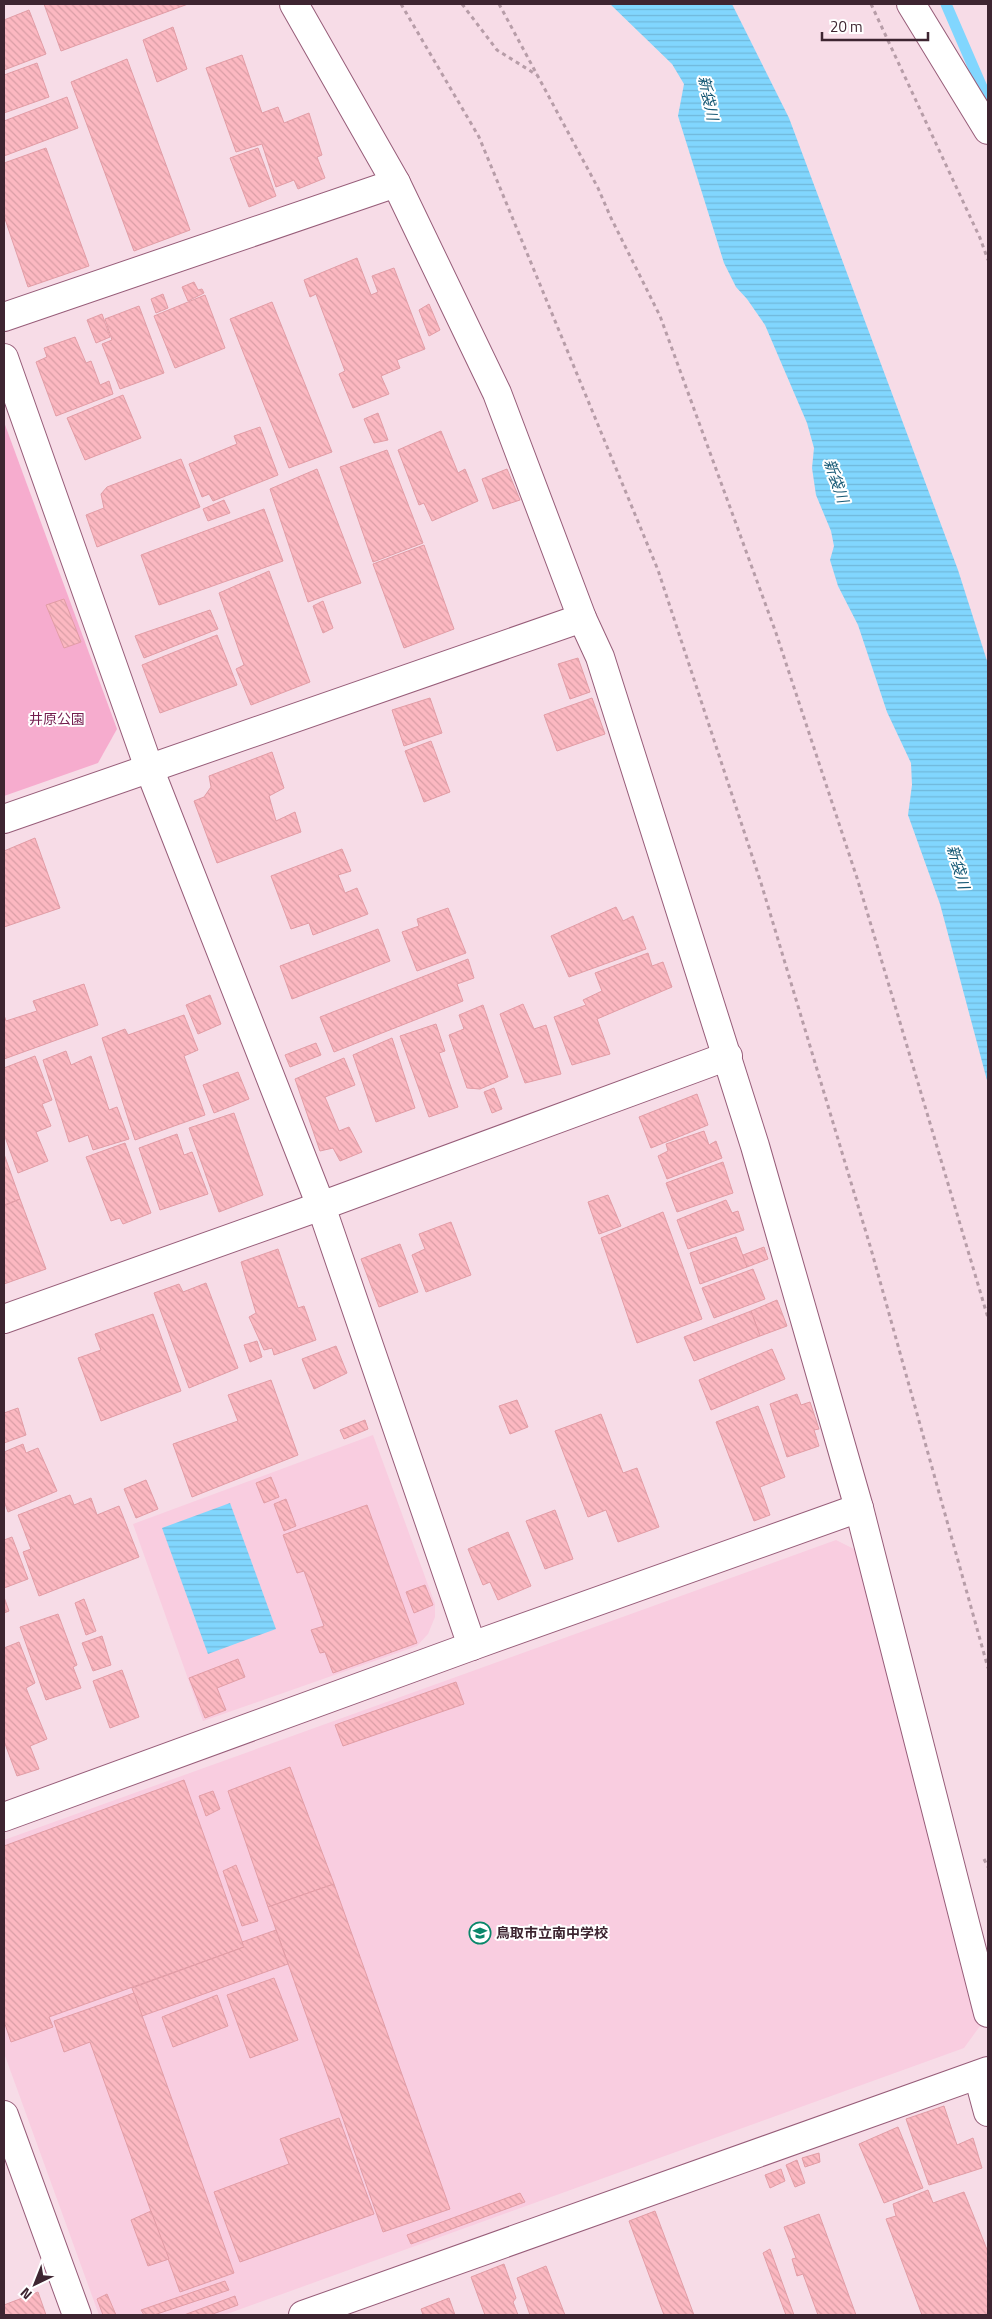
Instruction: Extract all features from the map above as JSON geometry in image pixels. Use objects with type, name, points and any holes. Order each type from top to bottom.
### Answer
[{"type":"street","points":[[294,4],[396,183],[497,393],[582,618],[600,657],[728,1056],[859,1508],[988,2013]]},
{"type":"street","points":[[911,4],[988,130]]},
{"type":"street","points":[[4,317],[396,183]]},
{"type":"street","points":[[4,358],[149,768],[320,1206],[472,1646]]},
{"type":"street","points":[[4,819],[582,618]]},
{"type":"street","points":[[4,1319],[320,1206],[728,1056]]},
{"type":"street","points":[[4,1817],[472,1646],[859,1508]]},
{"type":"street","points":[[304,2315],[983,2073],[988,2112]]},
{"type":"street","points":[[4,2115],[77,2315]]},
{"type":"path","points":[[401,4],[479,137],[658,570],[761,883],[871,1249],[988,1668]]},
{"type":"path","points":[[462,4],[497,50],[537,75]]},
{"type":"path","points":[[499,4],[598,188],[660,316],[776,633],[857,878],[988,1318]]},
{"type":"path","points":[[871,4],[980,238],[988,260]]},
{"type":"shaded area","points":[[373,1435],[435,1604],[435,1617],[428,1634],[417,1646],[203,1721],[133,1524]]},
{"type":"shaded area","name":"鳥取市立南中学校","points":[[836,1540],[856,1550],[980,2026],[964,2048],[224,2315],[99,2315],[4,2053],[4,1840]]},
{"type":"green space","name":"井原公園","points":[[4,422],[117,729],[98,763],[4,796]]},
{"type":"water","name":"新袋川","points":[[610,4],[732,4],[789,118],[958,570],[988,664],[988,1084],[940,904],[908,815],[912,785],[911,763],[887,712],[858,625],[838,586],[830,560],[834,546],[831,531],[816,495],[812,468],[814,448],[807,423],[765,325],[736,287],[724,263],[678,116],[684,84],[672,64]]},
{"type":"water","points":[[230,1503],[276,1629],[208,1654],[162,1528]]},
{"type":"building","points":[[44,4],[188,4],[61,51]]},
{"type":"building","points":[[29,10],[46,54],[4,70],[4,20]]},
{"type":"building","points":[[173,27],[187,69],[157,82],[143,40]]},
{"type":"building","points":[[242,55],[262,113],[278,107],[284,123],[309,113],[322,155],[317,157],[325,178],[298,189],[294,180],[276,187],[262,144],[236,152],[206,68]]},
{"type":"building","points":[[127,59],[190,230],[134,251],[71,82]]},
{"type":"building","points":[[37,63],[49,97],[4,113],[4,75]]},
{"type":"building","points":[[67,97],[78,128],[4,156],[4,121]]},
{"type":"building","points":[[46,148],[89,266],[28,287],[4,216],[4,163]]},
{"type":"building","points":[[258,148],[276,196],[249,207],[230,158]]},
{"type":"building","points":[[357,258],[371,295],[378,292],[372,276],[394,268],[425,349],[397,360],[400,368],[381,376],[389,394],[353,408],[339,374],[345,371],[316,294],[310,297],[304,280]]},
{"type":"building","points":[[194,282],[198,290],[202,289],[204,293],[188,301],[182,287]]},
{"type":"building","points":[[163,294],[168,308],[156,313],[151,299]]},
{"type":"building","points":[[205,295],[225,348],[175,368],[154,316]]},
{"type":"building","points":[[272,302],[332,452],[289,468],[230,319]]},
{"type":"building","points":[[429,304],[440,330],[429,336],[419,310]]},
{"type":"building","points":[[139,306],[164,373],[120,389],[102,344],[112,340],[105,319]]},
{"type":"building","points":[[102,314],[110,337],[96,343],[87,320]]},
{"type":"building","points":[[75,337],[86,363],[91,361],[100,385],[109,381],[113,394],[56,416],[36,362],[47,357],[44,348]]},
{"type":"building","points":[[123,395],[141,438],[85,460],[67,418]]},
{"type":"building","points":[[378,413],[388,440],[374,443],[364,419]]},
{"type":"building","points":[[260,427],[278,475],[213,501],[209,494],[202,497],[189,464],[237,444],[234,436]]},
{"type":"building","points":[[441,431],[458,473],[465,469],[478,501],[432,521],[424,503],[419,505],[398,450]]},
{"type":"building","points":[[387,450],[423,543],[373,562],[340,467]]},
{"type":"building","points":[[181,459],[200,507],[97,547],[86,515],[104,508],[101,494],[107,487]]},
{"type":"building","points":[[317,469],[361,583],[308,602],[270,489]]},
{"type":"building","points":[[507,469],[520,500],[493,509],[482,479]]},
{"type":"building","points":[[224,500],[230,513],[208,521],[203,509]]},
{"type":"building","points":[[264,509],[283,561],[159,605],[141,555]]},
{"type":"building","points":[[424,545],[454,629],[404,648],[373,564]]},
{"type":"building","points":[[269,571],[310,682],[251,705],[236,669],[244,665],[219,593]]},
{"type":"building","points":[[64,599],[81,642],[64,648],[46,605]]},
{"type":"building","points":[[323,601],[333,628],[323,633],[313,606]]},
{"type":"building","points":[[210,610],[218,629],[144,658],[135,636]]},
{"type":"building","points":[[217,635],[237,685],[160,713],[142,665]]},
{"type":"building","points":[[578,658],[590,692],[570,699],[558,664]]},
{"type":"building","points":[[430,698],[442,733],[404,746],[392,710]]},
{"type":"building","points":[[592,698],[605,734],[557,751],[544,715]]},
{"type":"building","points":[[431,741],[450,792],[424,802],[405,751]]},
{"type":"building","points":[[272,752],[284,788],[269,796],[276,821],[295,812],[301,832],[217,863],[194,801],[204,797],[211,787],[209,776]]},
{"type":"building","points":[[35,838],[60,908],[4,927],[4,851]]},
{"type":"building","points":[[342,849],[351,871],[338,875],[345,893],[357,888],[368,914],[313,935],[309,923],[291,929],[271,876]]},
{"type":"building","points":[[616,907],[623,921],[633,916],[646,949],[569,977],[551,936]]},
{"type":"building","points":[[448,908],[466,953],[417,971],[402,932],[419,926],[417,919]]},
{"type":"building","points":[[378,929],[390,961],[292,999],[280,966]]},
{"type":"building","points":[[648,953],[652,966],[663,962],[672,987],[597,1019],[610,1054],[572,1065],[554,1017],[586,1005],[583,1000],[602,991],[595,973]]},
{"type":"building","points":[[468,959],[474,978],[457,984],[463,1001],[334,1052],[320,1017]]},
{"type":"building","points":[[84,984],[98,1025],[4,1059],[4,1015],[6,1021],[37,1011],[33,1001]]},
{"type":"building","points":[[210,995],[221,1024],[198,1034],[186,1005]]},
{"type":"building","points":[[523,1004],[534,1029],[546,1025],[561,1074],[525,1083],[500,1014]]},
{"type":"building","points":[[483,1005],[508,1077],[480,1089],[467,1088],[449,1035],[464,1029],[459,1015]]},
{"type":"building","points":[[184,1015],[198,1050],[184,1056],[205,1115],[135,1140],[102,1038],[125,1029],[128,1035]]},
{"type":"building","points":[[436,1024],[445,1051],[439,1053],[458,1107],[429,1117],[400,1036]]},
{"type":"building","points":[[392,1038],[415,1108],[376,1122],[353,1055]]},
{"type":"building","points":[[316,1043],[321,1055],[290,1067],[285,1055]]},
{"type":"building","points":[[66,1051],[71,1065],[91,1056],[109,1110],[117,1107],[129,1139],[93,1150],[88,1135],[69,1142],[43,1060]]},
{"type":"building","points":[[35,1056],[52,1100],[42,1104],[51,1126],[36,1132],[48,1161],[18,1173],[4,1134],[4,1068]]},
{"type":"building","points":[[344,1058],[355,1085],[325,1097],[339,1131],[349,1127],[362,1152],[340,1161],[333,1148],[320,1151],[295,1079]]},
{"type":"building","points":[[238,1072],[249,1099],[214,1113],[203,1085]]},
{"type":"building","points":[[494,1088],[502,1109],[492,1113],[484,1092]]},
{"type":"building","points":[[697,1094],[708,1125],[651,1148],[639,1117]]},
{"type":"building","points":[[234,1113],[263,1195],[219,1212],[189,1128]]},
{"type":"building","points":[[704,1131],[709,1145],[716,1141],[722,1158],[667,1179],[658,1156],[668,1151],[666,1144]]},
{"type":"building","points":[[177,1134],[184,1155],[192,1152],[208,1194],[160,1210],[139,1148]]},
{"type":"building","points":[[125,1143],[151,1213],[123,1224],[120,1218],[111,1221],[86,1157]]},
{"type":"building","points":[[4,1154],[20,1199],[4,1205]]},
{"type":"building","points":[[723,1162],[733,1193],[677,1212],[666,1183]]},
{"type":"building","points":[[608,1195],[621,1226],[599,1234],[588,1202]]},
{"type":"building","points":[[20,1199],[46,1269],[4,1284],[4,1206]]},
{"type":"building","points":[[726,1200],[732,1213],[738,1211],[744,1230],[688,1249],[677,1220]]},
{"type":"building","points":[[663,1212],[702,1319],[637,1343],[601,1238]]},
{"type":"building","points":[[451,1222],[471,1275],[426,1292],[412,1255],[425,1249],[419,1234]]},
{"type":"building","points":[[736,1237],[747,1267],[700,1284],[690,1253]]},
{"type":"building","points":[[400,1244],[418,1292],[379,1307],[361,1259]]},
{"type":"building","points":[[764,1247],[768,1259],[747,1267],[743,1255]]},
{"type":"building","points":[[278,1249],[298,1308],[304,1306],[316,1340],[274,1355],[272,1348],[264,1350],[249,1317],[256,1313],[241,1262]]},
{"type":"building","points":[[753,1269],[765,1299],[714,1318],[702,1288]]},
{"type":"building","points":[[206,1283],[238,1368],[189,1388],[154,1293],[179,1284],[183,1292]]},
{"type":"building","points":[[777,1300],[787,1326],[760,1336],[751,1311]]},
{"type":"building","points":[[751,1311],[760,1336],[694,1361],[684,1337]]},
{"type":"building","points":[[153,1314],[181,1391],[101,1421],[78,1358],[101,1350],[95,1334]]},
{"type":"building","points":[[257,1341],[262,1357],[250,1362],[244,1345]]},
{"type":"building","points":[[336,1346],[347,1373],[314,1389],[302,1359]]},
{"type":"building","points":[[772,1349],[785,1379],[711,1410],[699,1380]]},
{"type":"building","points":[[271,1380],[298,1455],[192,1497],[173,1444],[238,1421],[228,1395]]},
{"type":"building","points":[[797,1394],[801,1405],[810,1402],[819,1429],[814,1430],[819,1446],[787,1457],[770,1404]]},
{"type":"building","points":[[517,1400],[528,1427],[510,1434],[499,1406]]},
{"type":"building","points":[[758,1406],[785,1477],[760,1487],[770,1515],[754,1521],[716,1422]]},
{"type":"building","points":[[18,1408],[26,1435],[4,1443],[4,1413]]},
{"type":"building","points":[[601,1414],[623,1473],[637,1468],[659,1527],[618,1542],[606,1510],[588,1517],[555,1431]]},
{"type":"building","points":[[365,1420],[368,1429],[344,1439],[340,1430]]},
{"type":"building","points":[[23,1444],[26,1453],[38,1448],[57,1491],[8,1512],[4,1501],[4,1452]]},
{"type":"building","points":[[271,1477],[279,1497],[264,1503],[256,1483]]},
{"type":"building","points":[[146,1480],[158,1509],[136,1518],[124,1489]]},
{"type":"building","points":[[70,1495],[74,1505],[91,1498],[97,1515],[119,1506],[139,1557],[39,1596],[23,1552],[31,1549],[18,1515]]},
{"type":"building","points":[[286,1499],[296,1526],[284,1531],[274,1504]]},
{"type":"building","points":[[367,1505],[417,1643],[333,1673],[325,1652],[320,1653],[311,1630],[324,1626],[304,1571],[297,1573],[283,1535]]},
{"type":"building","points":[[555,1510],[573,1559],[545,1569],[526,1521]]},
{"type":"building","points":[[508,1532],[531,1586],[498,1600],[490,1582],[483,1585],[468,1549]]},
{"type":"building","points":[[12,1537],[28,1579],[4,1588],[4,1540]]},
{"type":"building","points":[[425,1585],[433,1605],[414,1613],[406,1592]]},
{"type":"building","points":[[4,1597],[9,1611],[4,1613]]},
{"type":"building","points":[[84,1599],[96,1631],[86,1635],[75,1603]]},
{"type":"building","points":[[58,1614],[77,1665],[73,1667],[81,1688],[46,1700],[20,1627]]},
{"type":"building","points":[[102,1636],[111,1665],[93,1671],[82,1643]]},
{"type":"building","points":[[19,1642],[35,1683],[26,1688],[47,1739],[30,1746],[39,1769],[17,1776],[4,1741],[4,1648]]},
{"type":"building","points":[[238,1659],[245,1677],[217,1688],[226,1710],[205,1718],[189,1678]]},
{"type":"building","points":[[122,1670],[139,1717],[110,1728],[93,1681]]},
{"type":"building","points":[[456,1682],[464,1704],[343,1746],[335,1725]]},
{"type":"building","points":[[290,1767],[334,1884],[268,1907],[228,1791]]},
{"type":"building","points":[[184,1780],[244,1947],[49,2017],[53,2027],[11,2042],[4,2021],[4,1846]]},
{"type":"building","points":[[213,1791],[220,1809],[206,1816],[199,1796]]},
{"type":"building","points":[[236,1865],[258,1921],[242,1926],[223,1871]]},
{"type":"building","points":[[334,1884],[450,2209],[383,2232],[268,1907]]},
{"type":"building","points":[[276,1930],[288,1964],[142,2016],[132,1988],[244,1947],[242,1942]]},
{"type":"building","points":[[274,1978],[298,2040],[250,2058],[227,1995]]},
{"type":"building","points":[[134,1993],[234,2273],[180,2292],[90,2042],[64,2052],[54,2021]]},
{"type":"building","points":[[217,1995],[228,2026],[173,2047],[162,2017]]},
{"type":"building","points":[[944,2106],[957,2145],[973,2138],[982,2168],[929,2185],[906,2119]]},
{"type":"building","points":[[339,2118],[374,2214],[240,2262],[214,2192],[289,2164],[280,2139]]},
{"type":"building","points":[[898,2127],[923,2188],[884,2203],[859,2144]]},
{"type":"building","points":[[819,2153],[820,2162],[805,2167],[802,2158]]},
{"type":"building","points":[[797,2160],[805,2183],[795,2187],[786,2165]]},
{"type":"building","points":[[781,2169],[785,2181],[770,2188],[765,2175]]},
{"type":"building","points":[[928,2190],[933,2203],[964,2192],[988,2252],[988,2315],[922,2315],[886,2219],[896,2216],[893,2204]]},
{"type":"building","points":[[520,2193],[525,2202],[411,2244],[407,2235]]},
{"type":"building","points":[[151,2211],[169,2259],[148,2266],[131,2220]]},
{"type":"building","points":[[655,2211],[694,2315],[664,2315],[629,2221]]},
{"type":"building","points":[[819,2214],[856,2315],[818,2315],[803,2274],[797,2276],[792,2259],[796,2258],[784,2227]]},
{"type":"building","points":[[770,2249],[794,2315],[786,2315],[763,2253]]},
{"type":"building","points":[[504,2264],[516,2298],[513,2302],[518,2315],[485,2315],[471,2277]]},
{"type":"building","points":[[546,2266],[565,2315],[530,2315],[517,2278]]},
{"type":"building","points":[[225,2281],[229,2290],[154,2315],[144,2315],[141,2310]]},
{"type":"building","points":[[38,2292],[46,2315],[4,2315],[4,2305]]},
{"type":"building","points":[[107,2294],[116,2315],[103,2315],[97,2299]]},
{"type":"building","points":[[235,2296],[238,2305],[210,2315],[184,2315]]},
{"type":"building","points":[[449,2298],[455,2315],[423,2315],[421,2309]]},
{"type":"waterway","points":[[946,4],[988,101]]},
{"type":"place","name":"鳥取市立南中学校","points":[[480,1933]]}]
